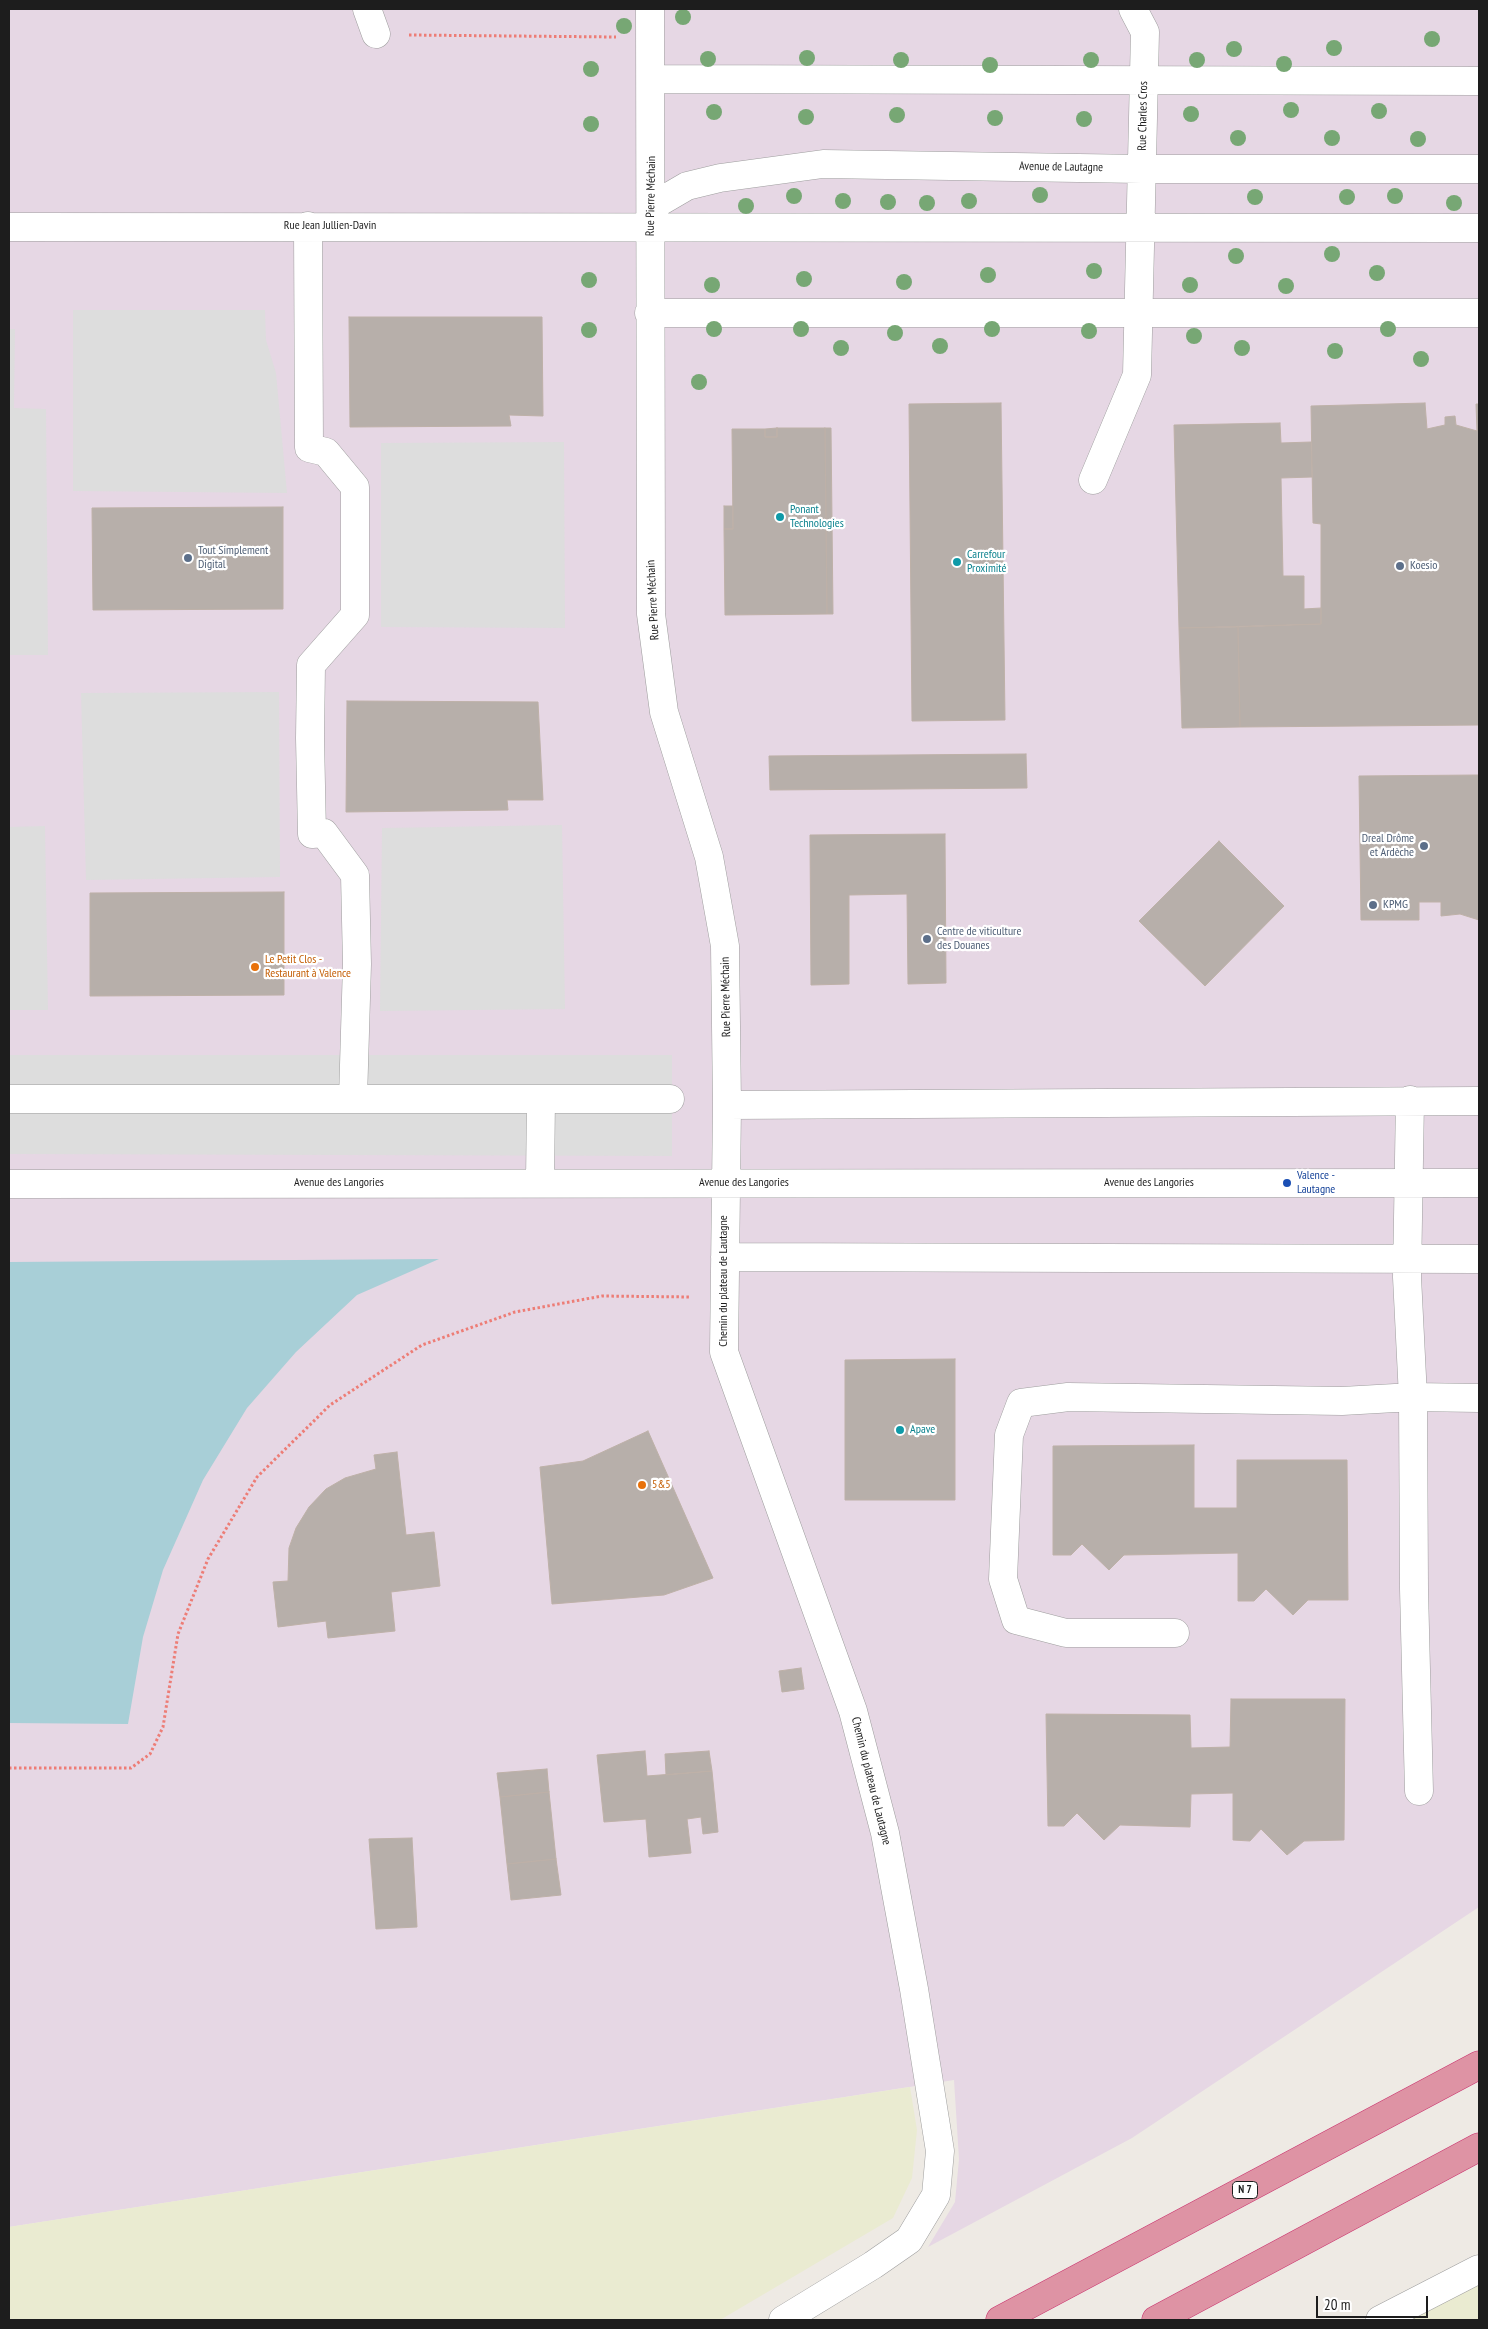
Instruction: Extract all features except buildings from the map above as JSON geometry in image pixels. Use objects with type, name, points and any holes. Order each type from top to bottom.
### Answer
[{"type":"highway","name":"N 7","points":[[1000,2320],[1479,2065]]},
{"type":"highway","points":[[1156,2320],[1479,2147]]},
{"type":"street","points":[[366,9],[376,34]]},
{"type":"street","name":"Rue Pierre Méchain","points":[[650,9],[651,218],[649,313],[651,614],[664,712],[709,857],[725,946],[727,1105],[725,1183]]},
{"type":"street","name":"Rue Charles Cros","points":[[1093,480],[1137,375],[1145,32],[1133,9]]},
{"type":"street","points":[[651,79],[1479,81]]},
{"type":"street","name":"Avenue de Lautagne","points":[[651,218],[687,186],[720,178],[823,164],[1142,169],[1479,169]]},
{"type":"street","points":[[651,218],[1141,227],[1479,228]]},
{"type":"street","name":"Rue Jean Jullien-Davin","points":[[9,226],[308,226],[651,218]]},
{"type":"street","points":[[308,226],[309,448],[326,452],[355,487],[355,615],[312,665],[310,738],[312,834],[324,833],[355,875],[357,964],[353,1099]]},
{"type":"street","points":[[649,313],[1479,313]]},
{"type":"street","points":[[9,1099],[670,1099]]},
{"type":"street","points":[[540,1182],[541,1099]]},
{"type":"street","points":[[1410,1100],[1408,1259],[1413,1398],[1414,1589],[1419,1791]]},
{"type":"street","points":[[727,1105],[1479,1101]]},
{"type":"street","name":"Avenue des Langories","points":[[9,1184],[540,1182],[1479,1183]]},
{"type":"street","name":"Chemin du plateau de Lautagne","points":[[725,1183],[724,1352],[853,1711],[885,1833],[914,1989],[940,2151],[936,2195],[909,2240],[873,2265],[783,2320]]},
{"type":"street","points":[[725,1257],[1479,1259]]},
{"type":"street","points":[[1175,1633],[1066,1633],[1016,1620],[1003,1579],[1009,1435],[1021,1403],[1068,1398],[1342,1401],[1479,1398]]},
{"type":"street","points":[[1380,2320],[1479,2269]]},
{"type":"path","points":[[376,34],[650,37]]},
{"type":"path","points":[[9,1768],[132,1768],[150,1754],[163,1727],[178,1634],[208,1559],[257,1477],[330,1405],[422,1345],[515,1312],[602,1296],[724,1298]]},
{"type":"shaded area","points":[[9,9],[1479,9],[1479,1907],[1132,2138],[928,2247],[955,2202],[959,2159],[954,2080],[9,2227]]},
{"type":"shaded area","points":[[73,310],[265,310],[266,340],[276,373],[287,493],[73,491]]},
{"type":"shaded area","points":[[9,329],[15,329],[14,408],[46,409],[48,655],[9,655]]},
{"type":"shaded area","points":[[564,442],[565,628],[381,627],[381,443]]},
{"type":"shaded area","points":[[279,692],[280,877],[86,880],[81,693]]},
{"type":"shaded area","points":[[562,825],[565,1009],[380,1011],[382,828]]},
{"type":"shaded area","points":[[45,826],[48,1010],[9,1010],[9,827]]},
{"type":"shaded area","points":[[9,1055],[672,1055],[672,1156],[9,1154]]},
{"type":"green space","points":[[910,2087],[917,2130],[912,2178],[893,2218],[720,2320],[9,2320],[9,2227]]},
{"type":"green space","points":[[1479,2269],[1479,2320],[1380,2320]]},
{"type":"water","points":[[439,1259],[357,1295],[296,1352],[247,1408],[203,1480],[163,1570],[143,1637],[128,1724],[9,1723],[9,1262]]},
{"type":"place","name":"Ponant Technologies","points":[[780,517]]},
{"type":"place","name":"Tout Simplement Digital","points":[[188,558]]},
{"type":"place","name":"Carrefour Proximité","points":[[957,562]]},
{"type":"place","name":"Koesio","points":[[1400,566]]},
{"type":"place","name":"Dreal Drôme et Ardèche","points":[[1424,846]]},
{"type":"place","name":"KPMG","points":[[1373,905]]},
{"type":"place","name":"Centre de viticulture des Douanes","points":[[927,939]]},
{"type":"place","name":"Le Petit Clos - Restaurant à Valence","points":[[255,967]]},
{"type":"place","name":"Valence - Lautagne","points":[[1287,1183]]},
{"type":"place","name":"Apave","points":[[900,1430]]},
{"type":"place","name":"5&5","points":[[642,1485]]}]
